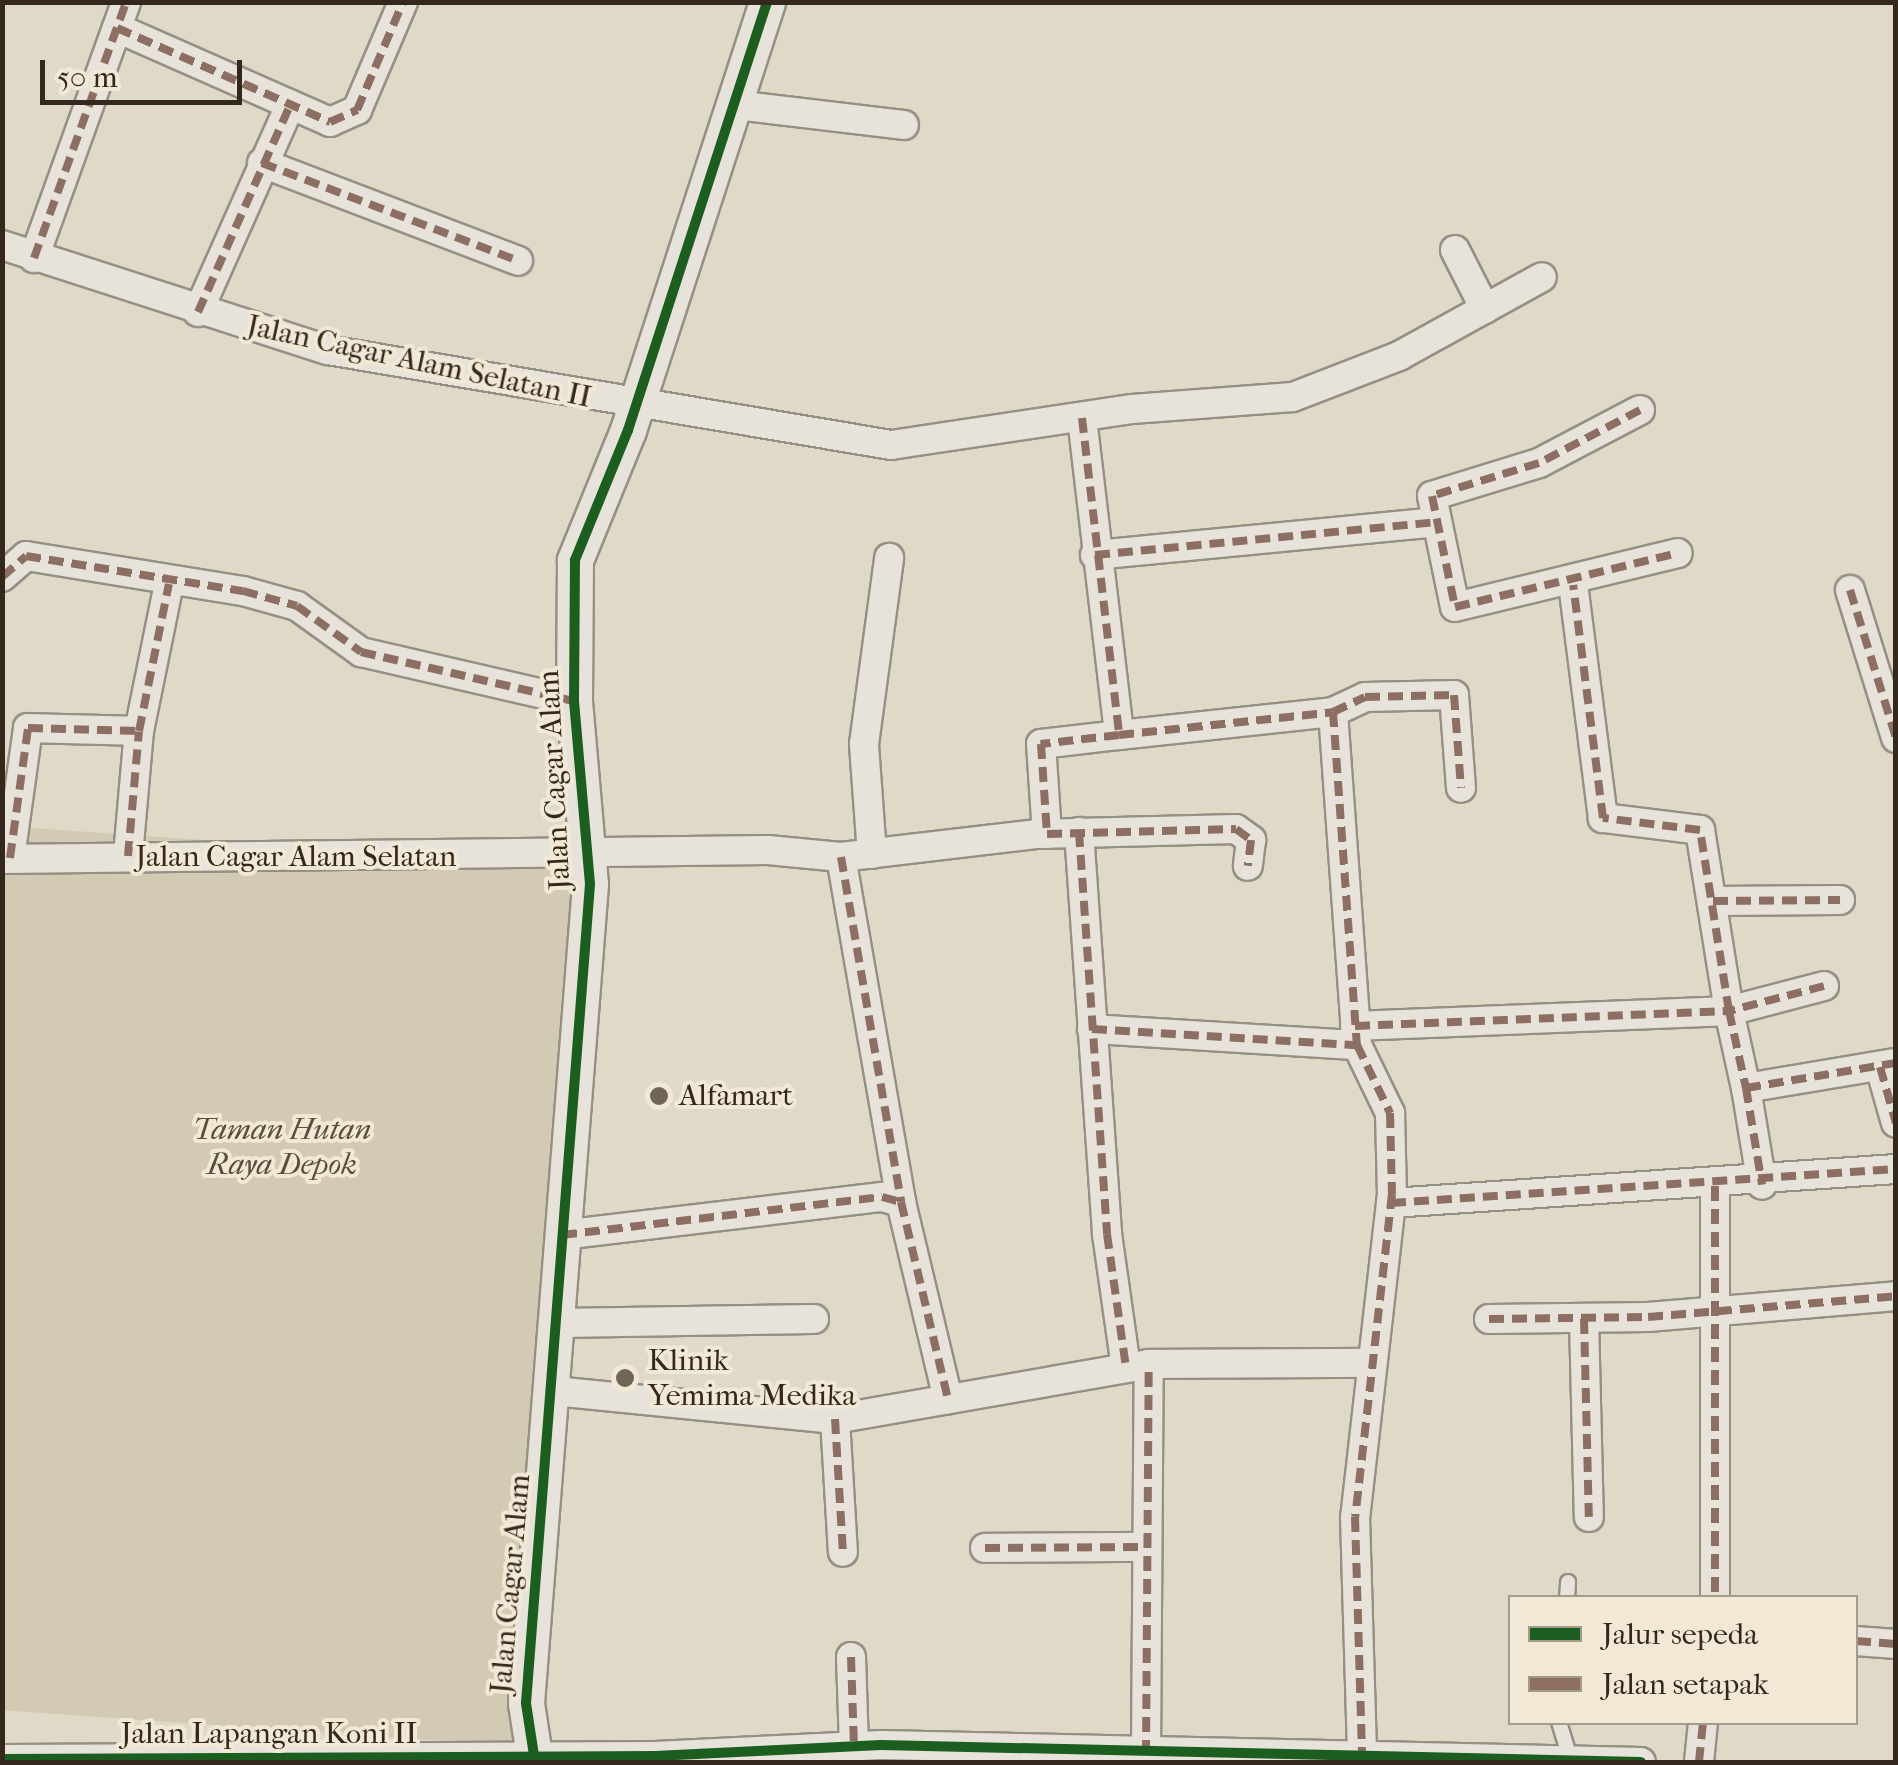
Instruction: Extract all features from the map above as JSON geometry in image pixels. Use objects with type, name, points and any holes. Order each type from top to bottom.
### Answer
[{"type":"street","points":[[34,258],[122,15],[290,105],[330,122],[357,110],[403,2]]},
{"type":"street","name":"Jalan Cagar Alam","points":[[535,1760],[525,1743],[526,1704],[554,1391],[589,858],[574,700],[575,560],[635,406],[658,314],[736,105],[767,2]]},
{"type":"street","points":[[198,312],[290,105]]},
{"type":"street","points":[[736,105],[904,125]]},
{"type":"street","points":[[262,163],[518,261]]},
{"type":"street","name":"Jalan Cagar Alam Selatan II","points":[[2,246],[198,312],[328,350],[635,406],[892,444],[1082,418],[1294,396],[1485,310],[1542,277]]},
{"type":"street","points":[[1455,250],[1485,310]]},
{"type":"street","points":[[1640,410],[1539,463],[1434,494],[1436,522],[1455,609],[1573,584],[1678,552]]},
{"type":"street","points":[[1082,418],[1119,735]]},
{"type":"street","points":[[1095,555],[1436,522]]},
{"type":"street","points":[[4,577],[26,556],[298,606],[361,652],[574,700]]},
{"type":"street","points":[[872,854],[864,744],[889,558]]},
{"type":"street","points":[[128,856],[139,732],[170,584]]},
{"type":"street","points":[[1573,584],[1604,818],[1696,826],[1713,901],[1762,1185]]},
{"type":"street","points":[[1850,590],[1896,738]]},
{"type":"street","points":[[1047,834],[1041,744],[1333,712],[1365,697],[1454,695],[1460,788]]},
{"type":"street","points":[[1333,712],[1356,1035],[1390,1113],[1391,1203],[1355,1517],[1362,1756]]},
{"type":"street","points":[[6,858],[28,728],[139,732]]},
{"type":"street","name":"Jalan Cagar Alam Selatan","points":[[6,858],[589,858],[768,850],[841,858],[1047,834],[1236,829],[1251,840],[1248,866]]},
{"type":"street","points":[[1079,832],[1092,1029],[1138,1366],[1146,1755]]},
{"type":"street","points":[[841,858],[902,1202],[948,1399]]},
{"type":"street","points":[[1713,901],[1840,900]]},
{"type":"street","points":[[1092,1029],[1356,1035],[1729,1011],[1824,986]]},
{"type":"street","points":[[1746,1088],[1888,1065],[1896,1122]]},
{"type":"street","points":[[1391,1203],[1762,1185],[1896,1169]]},
{"type":"street","points":[[1715,1186],[1722,1312],[1715,1595]]},
{"type":"street","points":[[562,1235],[882,1197],[902,1202]]},
{"type":"street","points":[[1489,1319],[1722,1312],[1896,1296]]},
{"type":"street","points":[[557,1323],[814,1319]]},
{"type":"street","points":[[1584,1319],[1588,1517]]},
{"type":"street","points":[[554,1391],[835,1419],[1138,1366],[1370,1363]]},
{"type":"street","points":[[835,1419],[843,1552]]},
{"type":"street","points":[[985,1548],[1142,1547]]},
{"type":"street","points":[[1858,1641],[1896,1644]]},
{"type":"street","points":[[851,1657],[854,1746]]},
{"type":"street","points":[[1699,1762],[1704,1725]]},
{"type":"street","name":"Jalan Lapangan Koni II","points":[[21,1760],[535,1760],[854,1746],[902,1755],[1146,1755],[1268,1762],[1362,1756],[1641,1762]]},
{"type":"lane","points":[[1560,1725],[1570,1759]]},
{"type":"green space","name":"Taman Hutan Raya Depok","points":[[3,826],[574,866],[512,1746],[2,1710]]},
{"type":"marked path","points":[[34,258],[126,2]]},
{"type":"marked path","points":[[117,28],[330,122],[357,110],[403,2]]},
{"type":"marked path","points":[[198,312],[290,105]]},
{"type":"marked path","points":[[262,163],[518,261]]},
{"type":"marked path","points":[[1640,410],[1539,463],[1432,496],[1455,607],[1678,553]]},
{"type":"marked path","points":[[1082,418],[1119,735],[1333,712],[1357,1045],[1390,1113],[1392,1194],[1355,1517],[1362,1756]]},
{"type":"marked path","points":[[1095,555],[1436,522]]},
{"type":"marked path","points":[[2,577],[26,556],[243,591],[297,606],[361,652],[574,701]]},
{"type":"marked path","points":[[10,858],[28,728],[139,731],[169,584]]},
{"type":"marked path","points":[[1355,1026],[1729,1011],[1700,830],[1603,818],[1573,585]]},
{"type":"marked path","points":[[1850,590],[1896,738]]},
{"type":"marked path","points":[[1333,712],[1365,697],[1454,695],[1461,788]]},
{"type":"marked path","points":[[128,856],[139,731]]},
{"type":"marked path","points":[[1119,735],[1041,744],[1047,834],[1236,829],[1251,840],[1248,866]]},
{"type":"marked path","points":[[1079,832],[1107,1234],[1126,1367]]},
{"type":"marked path","points":[[841,857],[901,1202]]},
{"type":"marked path","points":[[1713,901],[1840,900]]},
{"type":"marked path","points":[[1824,986],[1729,1011],[1746,1088],[1896,1063]]},
{"type":"marked path","points":[[1092,1029],[1357,1045]]},
{"type":"marked path","points":[[1880,1067],[1896,1123]]},
{"type":"marked path","points":[[1746,1088],[1762,1185]]},
{"type":"marked path","points":[[1391,1203],[1896,1169]]},
{"type":"marked path","points":[[1715,1186],[1715,1595]]},
{"type":"marked path","points":[[562,1235],[882,1197],[901,1202],[948,1399]]},
{"type":"marked path","points":[[1489,1319],[1648,1317],[1896,1296]]},
{"type":"marked path","points":[[1584,1319],[1589,1517]]},
{"type":"marked path","points":[[1146,1755],[1149,1364]]},
{"type":"marked path","points":[[835,1419],[843,1552]]},
{"type":"marked path","points":[[985,1548],[1142,1547]]},
{"type":"marked path","points":[[1858,1641],[1896,1644]]},
{"type":"marked path","points":[[851,1657],[854,1746]]},
{"type":"marked path","points":[[1699,1762],[1703,1725]]},
{"type":"cycle path","points":[[535,1762],[526,1703],[590,884],[574,701],[575,560],[628,430],[767,2]]},
{"type":"cycle path","points":[[2,1759],[655,1756],[881,1745],[1641,1762]]},
{"type":"place","name":"Alfamart","points":[[659,1096]]},
{"type":"place","name":"Klinik Yemima Medika","points":[[625,1378]]}]
